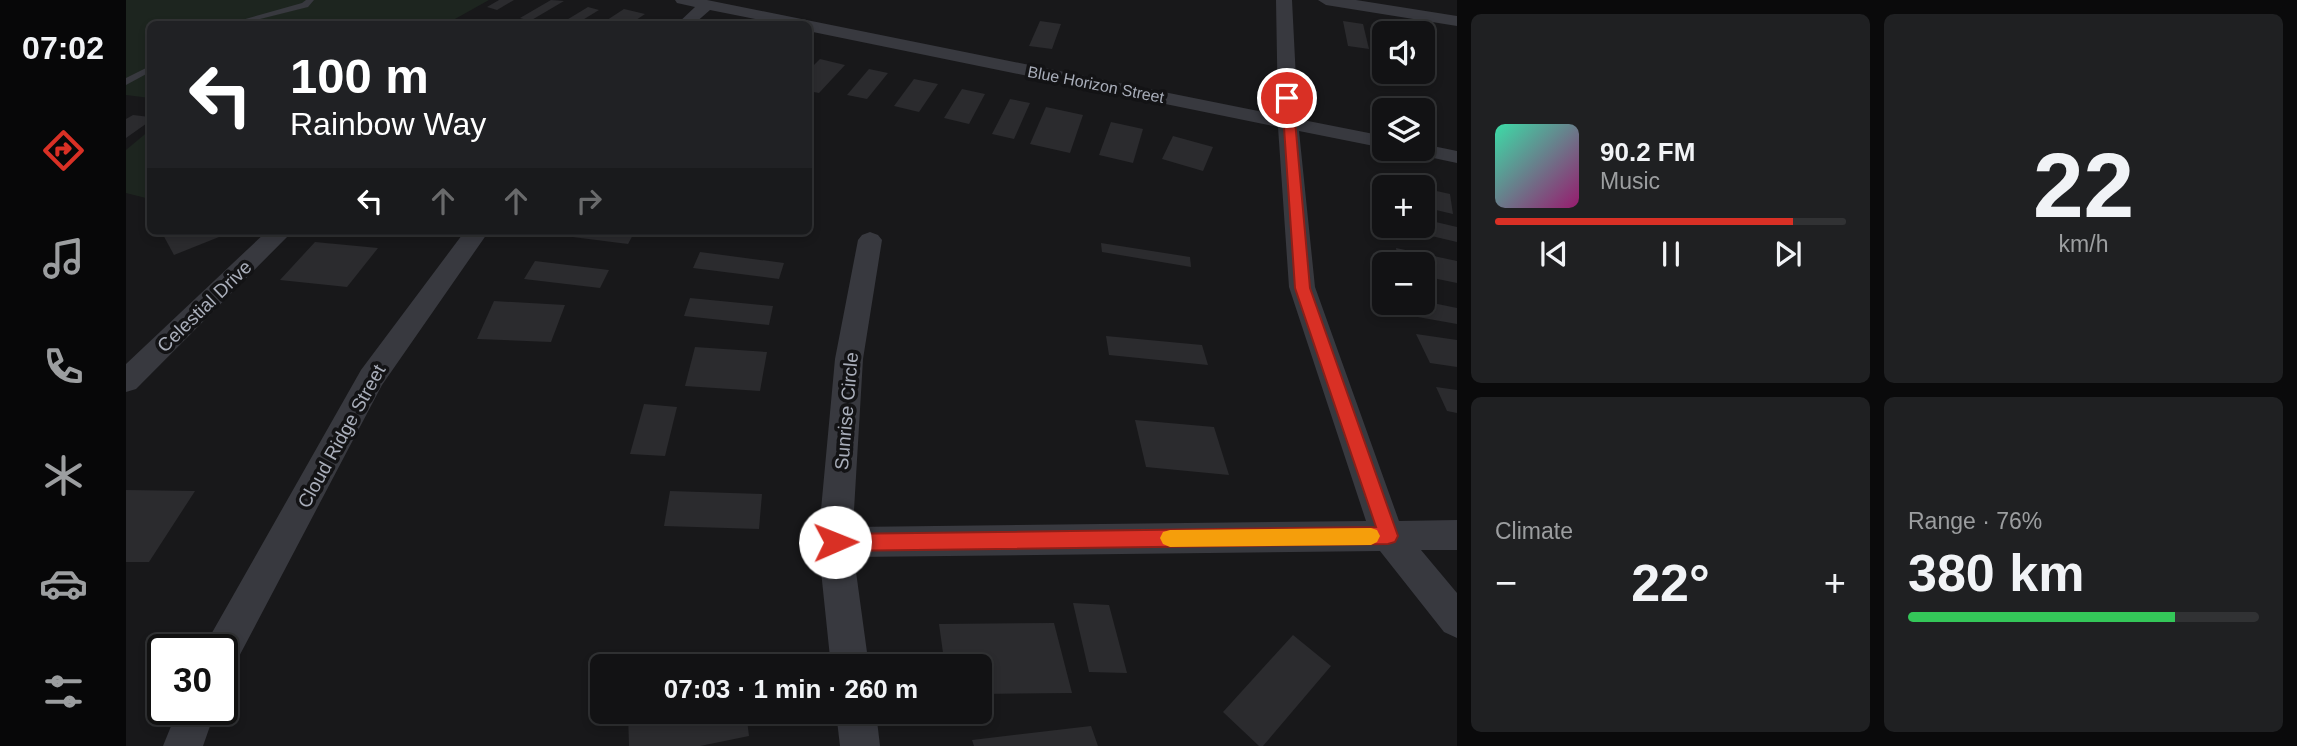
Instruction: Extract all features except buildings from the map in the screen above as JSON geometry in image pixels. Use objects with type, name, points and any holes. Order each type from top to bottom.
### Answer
[{"type":"street","points":[[683,0],[788,21]]},
{"type":"street","points":[[1284,0],[1288,122],[1303,288],[1388,536],[1457,620]]},
{"type":"street","points":[[1326,0],[1457,21]]},
{"type":"street","points":[[688,21],[707,5]]},
{"type":"street","name":"Blue Horizon Street","points":[[812,27],[1372,140]]},
{"type":"street","points":[[1435,152],[1457,157]]},
{"type":"street","name":"Celestial Drive","points":[[126,382],[277,235]]},
{"type":"street","name":"Cloud Ridge Street","points":[[231,634],[371,377],[474,235]]},
{"type":"street","name":"Sunrise Circle","points":[[848,654],[835,542],[849,359],[870,240]]},
{"type":"street","points":[[835,542],[1457,535]]},
{"type":"street","points":[[857,724],[860,746]]},
{"type":"street","points":[[183,746],[191,725]]},
{"type":"lane","points":[[244,21],[305,5],[310,0]]},
{"type":"lane","points":[[126,82],[147,71]]},
{"type":"shaded area","points":[[126,0],[489,0],[451,21],[147,21],[147,98],[126,95]]},
{"type":"shaded area","points":[[147,132],[147,198],[126,193],[126,150]]},
{"type":"slow traffic","points":[[1170,538],[1371,536]]},
{"type":"route","points":[[835,542],[1388,536],[1303,288],[1287,98]]}]
